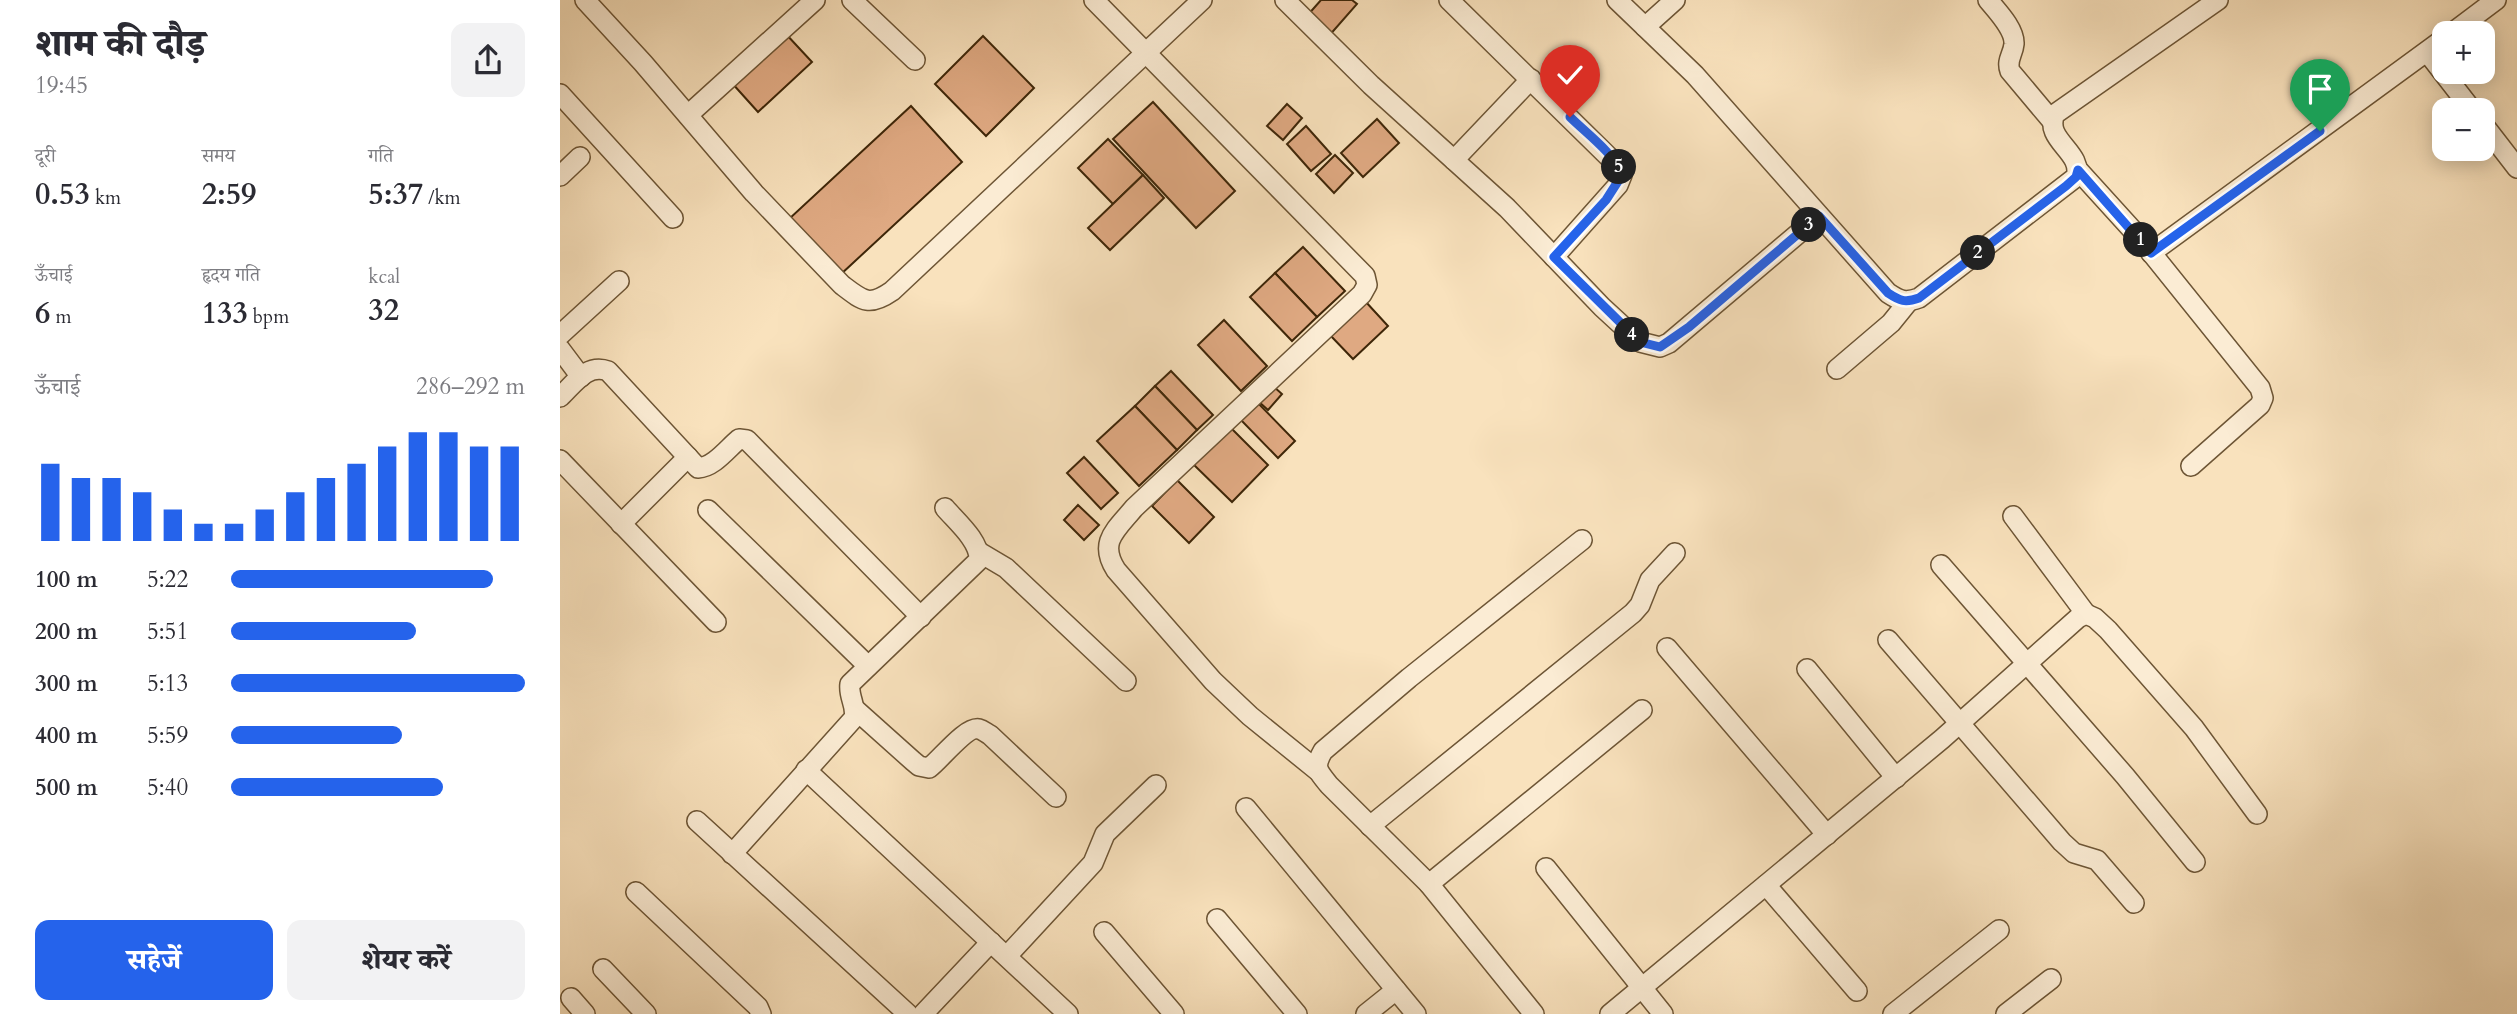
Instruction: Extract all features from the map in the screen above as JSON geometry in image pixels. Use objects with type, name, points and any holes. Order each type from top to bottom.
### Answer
[{"type":"street","points":[[585,0],[754,193],[842,285],[869,302],[880,299],[892,290],[1202,0]]},
{"type":"street","points":[[688,115],[815,0]]},
{"type":"street","points":[[852,0],[915,60]]},
{"type":"street","points":[[1094,0],[1365,276],[1367,285],[1362,294],[1134,508],[1111,536],[1107,547],[1109,559],[1115,570],[1213,681],[1250,716],[1318,771],[1429,884],[1534,1014]]},
{"type":"street","points":[[1285,0],[1371,85],[1507,208],[1640,342],[1660,347],[1689,327],[1819,216]]},
{"type":"street","points":[[1449,0],[1619,167],[1622,175],[1606,200],[1554,257]]},
{"type":"street","points":[[1617,0],[1695,75],[1888,293],[1900,301],[1908,302],[1919,298],[2066,186],[2076,177],[2078,170]]},
{"type":"street","points":[[1645,27],[1675,0]]},
{"type":"street","points":[[1988,0],[2013,36],[2014,44],[2007,63],[2010,71],[2052,121],[2053,131],[2075,161],[2078,170],[2151,253],[2260,388],[2263,398],[2253,413],[2191,466]]},
{"type":"street","points":[[2052,121],[2065,106],[2218,0]]},
{"type":"street","points":[[2468,21],[2496,0]]},
{"type":"street","points":[[2151,253],[2432,48]]},
{"type":"street","points":[[2427,52],[2463,98]]},
{"type":"street","points":[[1454,160],[1531,79]]},
{"type":"street","points":[[560,93],[673,218]]},
{"type":"street","points":[[2495,140],[2517,168]]},
{"type":"street","points":[[560,176],[580,157]]},
{"type":"street","points":[[560,335],[619,281]]},
{"type":"street","points":[[1837,369],[1891,323],[1908,302]]},
{"type":"street","points":[[560,349],[581,377]]},
{"type":"street","points":[[560,397],[591,369],[608,371],[698,468],[705,467],[739,439],[747,440],[921,617]]},
{"type":"street","points":[[621,524],[688,457]]},
{"type":"street","points":[[560,460],[716,622]]},
{"type":"street","points":[[945,508],[979,552],[1006,568],[1126,681]]},
{"type":"street","points":[[708,510],[868,666]]},
{"type":"street","points":[[2012,516],[2086,614],[2108,630],[2194,728],[2257,814]]},
{"type":"street","points":[[1318,771],[1317,762],[1324,751],[1409,678],[1582,540]]},
{"type":"street","points":[[979,552],[979,560],[974,566],[850,684],[849,693],[856,710],[919,766],[929,768],[962,737],[971,730],[979,729],[990,735],[1055,797]]},
{"type":"street","points":[[1370,826],[1633,613],[1640,604],[1650,580],[1675,553]]},
{"type":"street","points":[[1941,565],[2195,862]]},
{"type":"street","points":[[1610,1014],[1896,778],[2078,618],[2086,614]]},
{"type":"street","points":[[1888,640],[2062,842],[2074,853],[2097,860],[2134,903]]},
{"type":"street","points":[[1667,648],[1827,835]]},
{"type":"street","points":[[1807,669],[1896,778]]},
{"type":"street","points":[[732,854],[846,729],[856,710]]},
{"type":"street","points":[[1429,884],[1642,710]]},
{"type":"street","points":[[806,771],[1068,1014]]},
{"type":"street","points":[[1007,956],[1093,863],[1105,834],[1156,785]]},
{"type":"street","points":[[1246,808],[1416,1014]]},
{"type":"street","points":[[697,821],[908,1014]]},
{"type":"street","points":[[1546,868],[1663,1014]]},
{"type":"street","points":[[1766,885],[1857,991]]},
{"type":"street","points":[[636,891],[758,1007],[761,1014]]},
{"type":"street","points":[[1217,919],[1297,1014]]},
{"type":"street","points":[[1894,1014],[1999,930]]},
{"type":"street","points":[[1104,932],[1174,1014]]},
{"type":"street","points":[[923,1014],[991,942]]},
{"type":"street","points":[[603,970],[646,1014]]},
{"type":"street","points":[[2006,1014],[2051,979]]},
{"type":"street","points":[[1366,1014],[1396,990]]},
{"type":"street","points":[[571,998],[585,1014]]},
{"type":"building","points":[[1321,0],[1352,0],[1357,4],[1328,37],[1306,17]]},
{"type":"building","points":[[785,33],[812,62],[758,112],[731,82]]},
{"type":"building","points":[[983,36],[1034,88],[986,136],[935,84]]},
{"type":"building","points":[[1153,102],[1235,191],[1196,228],[1113,139]]},
{"type":"building","points":[[1287,104],[1302,118],[1283,140],[1267,126]]},
{"type":"building","points":[[911,106],[962,162],[840,275],[789,219]]},
{"type":"building","points":[[1377,119],[1399,143],[1363,177],[1341,153]]},
{"type":"building","points":[[1306,126],[1331,154],[1311,171],[1287,144]]},
{"type":"building","points":[[1108,139],[1143,175],[1113,204],[1078,168]]},
{"type":"building","points":[[1335,155],[1353,173],[1334,193],[1316,174]]},
{"type":"building","points":[[1143,175],[1164,198],[1110,250],[1088,228]]},
{"type":"building","points":[[1303,247],[1345,291],[1317,317],[1275,273]]},
{"type":"building","points":[[1275,273],[1317,317],[1292,341],[1250,297]]},
{"type":"building","points":[[1365,301],[1388,326],[1353,359],[1329,334]]},
{"type":"building","points":[[1224,320],[1267,366],[1241,391],[1198,345]]},
{"type":"building","points":[[1171,371],[1213,415],[1197,430],[1155,386]]},
{"type":"building","points":[[1155,386],[1197,430],[1177,450],[1135,406]]},
{"type":"building","points":[[1273,386],[1282,394],[1268,410],[1258,401]]},
{"type":"building","points":[[1256,401],[1295,441],[1278,458],[1239,418]]},
{"type":"building","points":[[1135,406],[1177,450],[1139,486],[1097,441]]},
{"type":"building","points":[[1229,426],[1268,465],[1232,502],[1192,463]]},
{"type":"building","points":[[1084,457],[1118,493],[1101,509],[1067,473]]},
{"type":"building","points":[[1177,480],[1214,517],[1189,543],[1152,506]]},
{"type":"building","points":[[1078,505],[1099,525],[1084,540],[1064,520]]},
{"type":"route","points":[[1570,117],[1609,155],[1622,175],[1606,200],[1554,257],[1640,342],[1660,347],[1689,327],[1819,216],[1888,293],[1900,301],[1908,302],[1919,298],[2066,186],[2076,177],[2078,170],[2151,253],[2320,131]]}]
